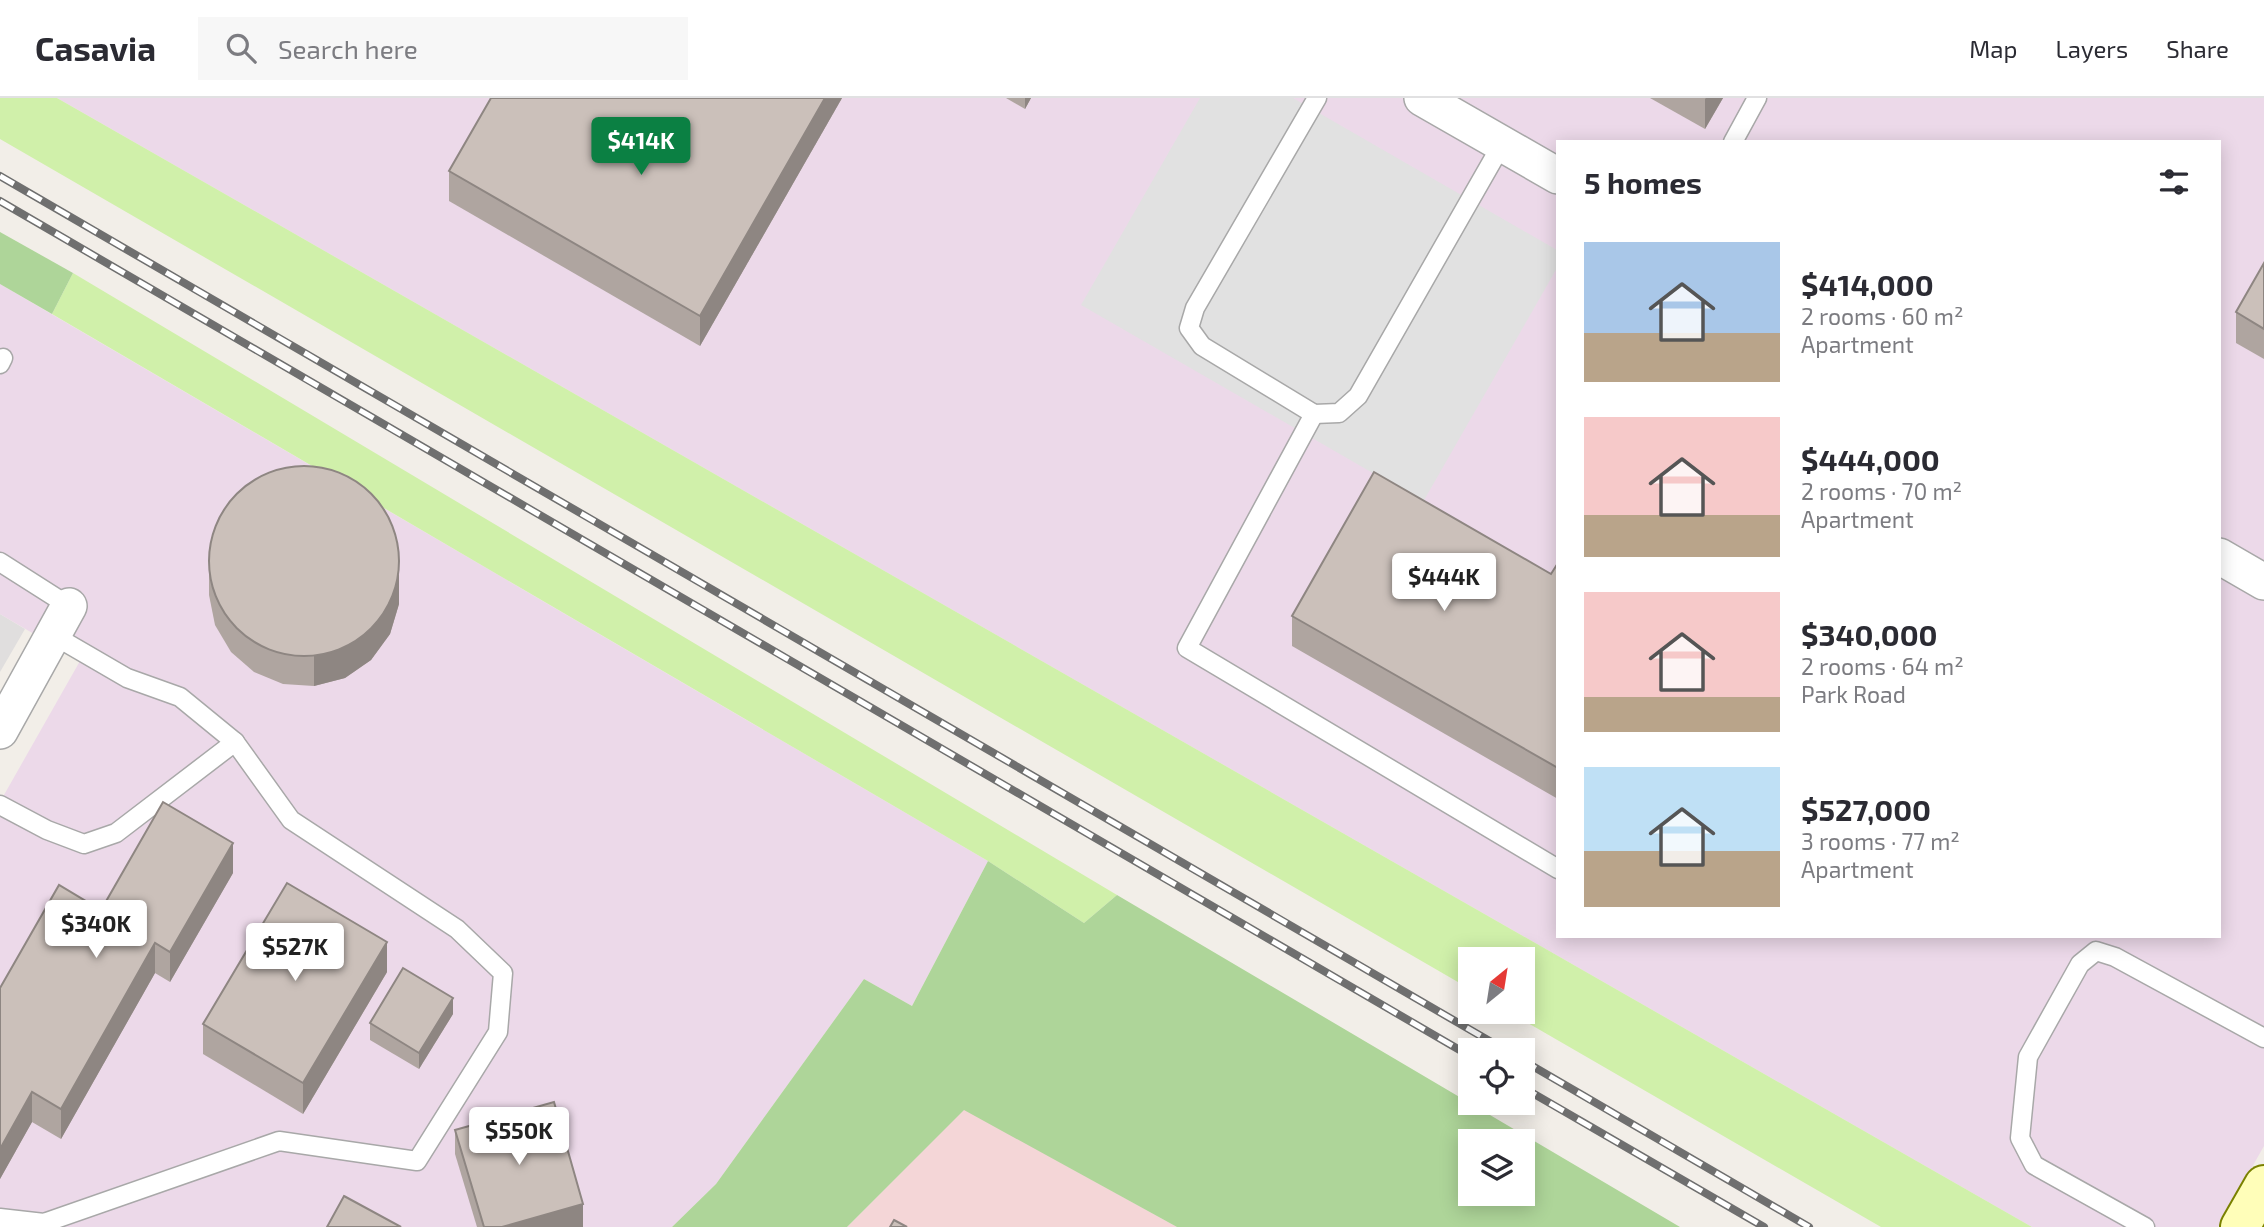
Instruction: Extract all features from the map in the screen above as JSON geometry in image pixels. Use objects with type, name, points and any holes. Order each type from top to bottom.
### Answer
[{"type":"main road","points":[[2240,1227],[2264,1185]]},
{"type":"street","points":[[1422,98],[1556,175]]},
{"type":"street","points":[[2221,557],[2264,582]]},
{"type":"street","points":[[0,731],[61,620]]},
{"type":"lane","points":[[1317,98],[1195,307],[1189,328],[1202,346],[1314,414],[1339,414],[1358,396],[1502,144]]},
{"type":"lane","points":[[1734,140],[1758,98]]},
{"type":"lane","points":[[1314,414],[1187,648],[1556,868]]},
{"type":"lane","points":[[0,562],[127,678],[180,698],[236,742],[291,820],[457,929],[503,973],[498,1032],[417,1161],[279,1142],[44,1223],[0,1218]]},
{"type":"lane","points":[[0,805],[47,830],[84,844],[116,833],[236,742]]},
{"type":"lane","points":[[2145,1227],[2035,1165],[2020,1138],[2028,1057],[2080,964],[2096,951],[2115,957],[2264,1038]]},
{"type":"shaded area","points":[[57,98],[2264,98],[2264,1146],[2218,1227],[2032,1227]]},
{"type":"shaded area","points":[[1200,98],[1293,98],[1556,249],[1556,270],[1423,502],[1081,305]]},
{"type":"shaded area","points":[[0,284],[988,861],[912,1006],[864,979],[716,1184],[672,1227],[0,1227],[0,802],[80,661],[0,614]]},
{"type":"shaded area","points":[[0,614],[25,629],[0,672]]},
{"type":"shaded area","points":[[964,1109],[1177,1227],[847,1227]]},
{"type":"green space","points":[[0,98],[57,98],[2032,1227],[1881,1227],[1530,1024],[1535,1024],[1535,947],[1458,947],[1458,982],[0,139]]},
{"type":"green space","points":[[0,232],[73,273],[52,314],[0,284]]},
{"type":"green space","points":[[73,273],[1117,895],[1084,923],[988,861],[52,314]]},
{"type":"green space","points":[[988,861],[1084,923],[1117,895],[1458,1096],[1458,1115],[1490,1115],[1514,1129],[1458,1129],[1458,1206],[1535,1206],[1535,1141],[1680,1227],[1177,1227],[964,1110],[847,1227],[672,1227],[716,1184],[864,979],[912,1006]]},
{"type":"building","points":[[491,98],[825,98],[700,316],[449,171]]},
{"type":"building","points":[[2264,263],[2264,329],[2236,312]]},
{"type":"building","points":[[304,466],[340,473],[371,494],[392,525],[399,561],[392,597],[371,628],[340,649],[304,656],[268,649],[237,628],[216,597],[209,561],[216,525],[237,494],[268,473]]},
{"type":"building","points":[[1374,472],[1551,574],[1556,566],[1556,767],[1292,616]]},
{"type":"building","points":[[163,802],[233,843],[170,952],[155,943],[61,1109],[32,1092],[0,1149],[0,988],[59,885],[101,910]]},
{"type":"building","points":[[287,883],[387,942],[303,1083],[203,1024]]},
{"type":"building","points":[[403,968],[453,998],[419,1053],[370,1023]]},
{"type":"building","points":[[554,1102],[583,1204],[502,1227],[484,1227],[455,1130]]},
{"type":"building","points":[[344,1196],[401,1227],[327,1227]]},
{"type":"building","points":[[894,1220],[907,1227],[890,1227]]},
{"type":"railway","points":[[0,176],[1484,1038]]},
{"type":"railway","points":[[0,201],[1458,1049]]},
{"type":"railway","points":[[1535,1068],[1809,1227]]},
{"type":"railway","points":[[1535,1095],[1764,1227]]}]
